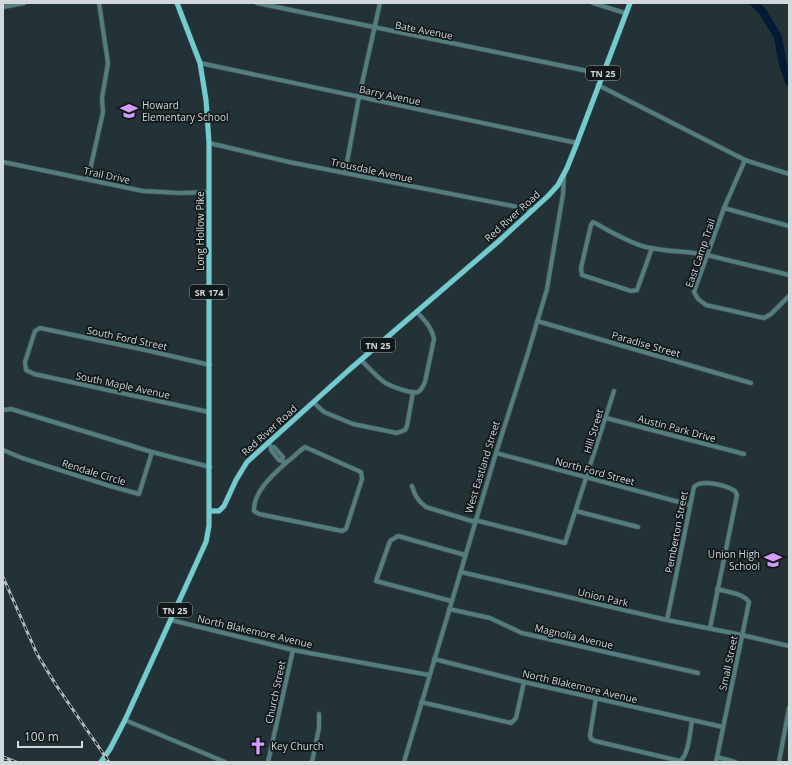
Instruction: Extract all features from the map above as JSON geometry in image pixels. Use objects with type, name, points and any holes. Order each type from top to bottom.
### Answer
[{"type":"main road","name":"Long Hollow Pike","points":[[177,3],[200,63],[206,100],[209,143],[210,512]]},
{"type":"main road","name":"TN 25","points":[[577,143],[630,3]]},
{"type":"main road","name":"West Eastland Street","points":[[558,185],[577,143]]},
{"type":"main road","name":"Red River Road","points":[[210,512],[219,511],[224,506],[242,468],[247,462],[269,445],[313,402],[533,210],[558,185]]},
{"type":"main road","name":"TN 25","points":[[101,762],[108,753],[125,720],[206,542],[210,512]]},
{"type":"street","points":[[3,7],[24,3]]},
{"type":"street","points":[[88,179],[103,112],[102,98],[108,63],[99,3]]},
{"type":"street","name":"Bate Avenue","points":[[257,3],[602,74]]},
{"type":"street","points":[[345,173],[359,97],[380,3]]},
{"type":"street","points":[[593,3],[625,13]]},
{"type":"street","name":"Barry Avenue","points":[[200,63],[577,143]]},
{"type":"street","points":[[598,85],[745,160],[789,174]]},
{"type":"street","name":"Trousdale Avenue","points":[[209,143],[289,162],[533,210]]},
{"type":"street","name":"East Camp Trail","points":[[745,160],[724,208],[694,292],[698,299],[706,305],[764,318],[771,314],[789,296]]},
{"type":"street","name":"Trail Drive","points":[[3,162],[144,191],[180,193],[209,192]]},
{"type":"street","name":"West Eastland Street","points":[[404,762],[475,521],[527,356],[550,275],[563,194],[564,174]]},
{"type":"street","points":[[724,208],[789,226]]},
{"type":"street","points":[[652,248],[637,290],[631,291],[582,275],[580,268],[593,222],[631,242],[652,248],[678,253],[696,253],[707,255],[789,275]]},
{"type":"street","points":[[361,360],[385,382],[395,387],[413,392],[419,392],[425,382],[434,339],[433,332],[417,312]]},
{"type":"street","name":"Paradise Street","points":[[537,322],[751,383]]},
{"type":"street","name":"South Ford Street","points":[[34,374],[26,370],[24,362],[35,331],[40,328],[150,351],[210,366]]},
{"type":"street","name":"South Maple Avenue","points":[[34,374],[209,412]]},
{"type":"street","name":"Hill Street","points":[[475,521],[565,544],[614,391]]},
{"type":"street","points":[[313,402],[324,412],[343,421],[397,434],[405,430],[408,426],[413,392]]},
{"type":"street","points":[[3,410],[11,409],[152,452],[210,467]]},
{"type":"street","name":"Austin Park Drive","points":[[606,418],[744,454]]},
{"type":"street","points":[[269,445],[279,460],[284,462]]},
{"type":"street","points":[[305,448],[361,472],[362,479],[346,529],[342,531],[256,513],[254,507],[260,490],[284,462],[305,448]]},
{"type":"street","name":"Rendale Circle","points":[[3,450],[7,453],[139,494],[152,452]]},
{"type":"street","name":"North Ford Street","points":[[496,453],[690,505]]},
{"type":"street","name":"Pemberton Street","points":[[667,620],[694,487],[703,482],[732,489],[737,495],[710,628]]},
{"type":"street","points":[[412,486],[416,498],[426,507],[475,521]]},
{"type":"street","points":[[576,511],[638,527]]},
{"type":"street","points":[[451,601],[376,581],[390,541],[398,536],[465,555]]},
{"type":"street","name":"Union Park","points":[[460,572],[667,620],[789,646]]},
{"type":"street","name":"Small Street","points":[[716,760],[749,602],[742,596],[717,589]]},
{"type":"street","name":"Magnolia Avenue","points":[[449,608],[490,618],[522,633],[698,673]]},
{"type":"street","name":"North Blakemore Avenue","points":[[171,620],[293,650],[429,676]]},
{"type":"street","name":"Church Street","points":[[268,762],[293,650]]},
{"type":"street","name":"North Blakemore Avenue","points":[[434,659],[524,682],[723,727]]},
{"type":"street","points":[[421,702],[511,723],[516,718],[524,682]]},
{"type":"street","points":[[596,698],[590,735],[591,739],[595,741],[680,761],[684,759],[686,753],[692,721]]},
{"type":"street","points":[[779,762],[789,708]]},
{"type":"street","points":[[312,762],[319,728],[319,714]]},
{"type":"street","points":[[125,720],[225,762]]},
{"type":"street","points":[[716,760],[735,762]]},
{"type":"waterway","points":[[754,3],[763,12],[778,37],[783,65],[789,82]]},
{"type":"railway","points":[[3,577],[37,654],[56,685],[109,762]]},
{"type":"railway","points":[[3,757],[16,762]]},
{"type":"place","name":"Howard Elementary School","points":[[129,111]]},
{"type":"place","name":"Union High School","points":[[773,560]]},
{"type":"place","name":"Key Church","points":[[258,746]]}]
